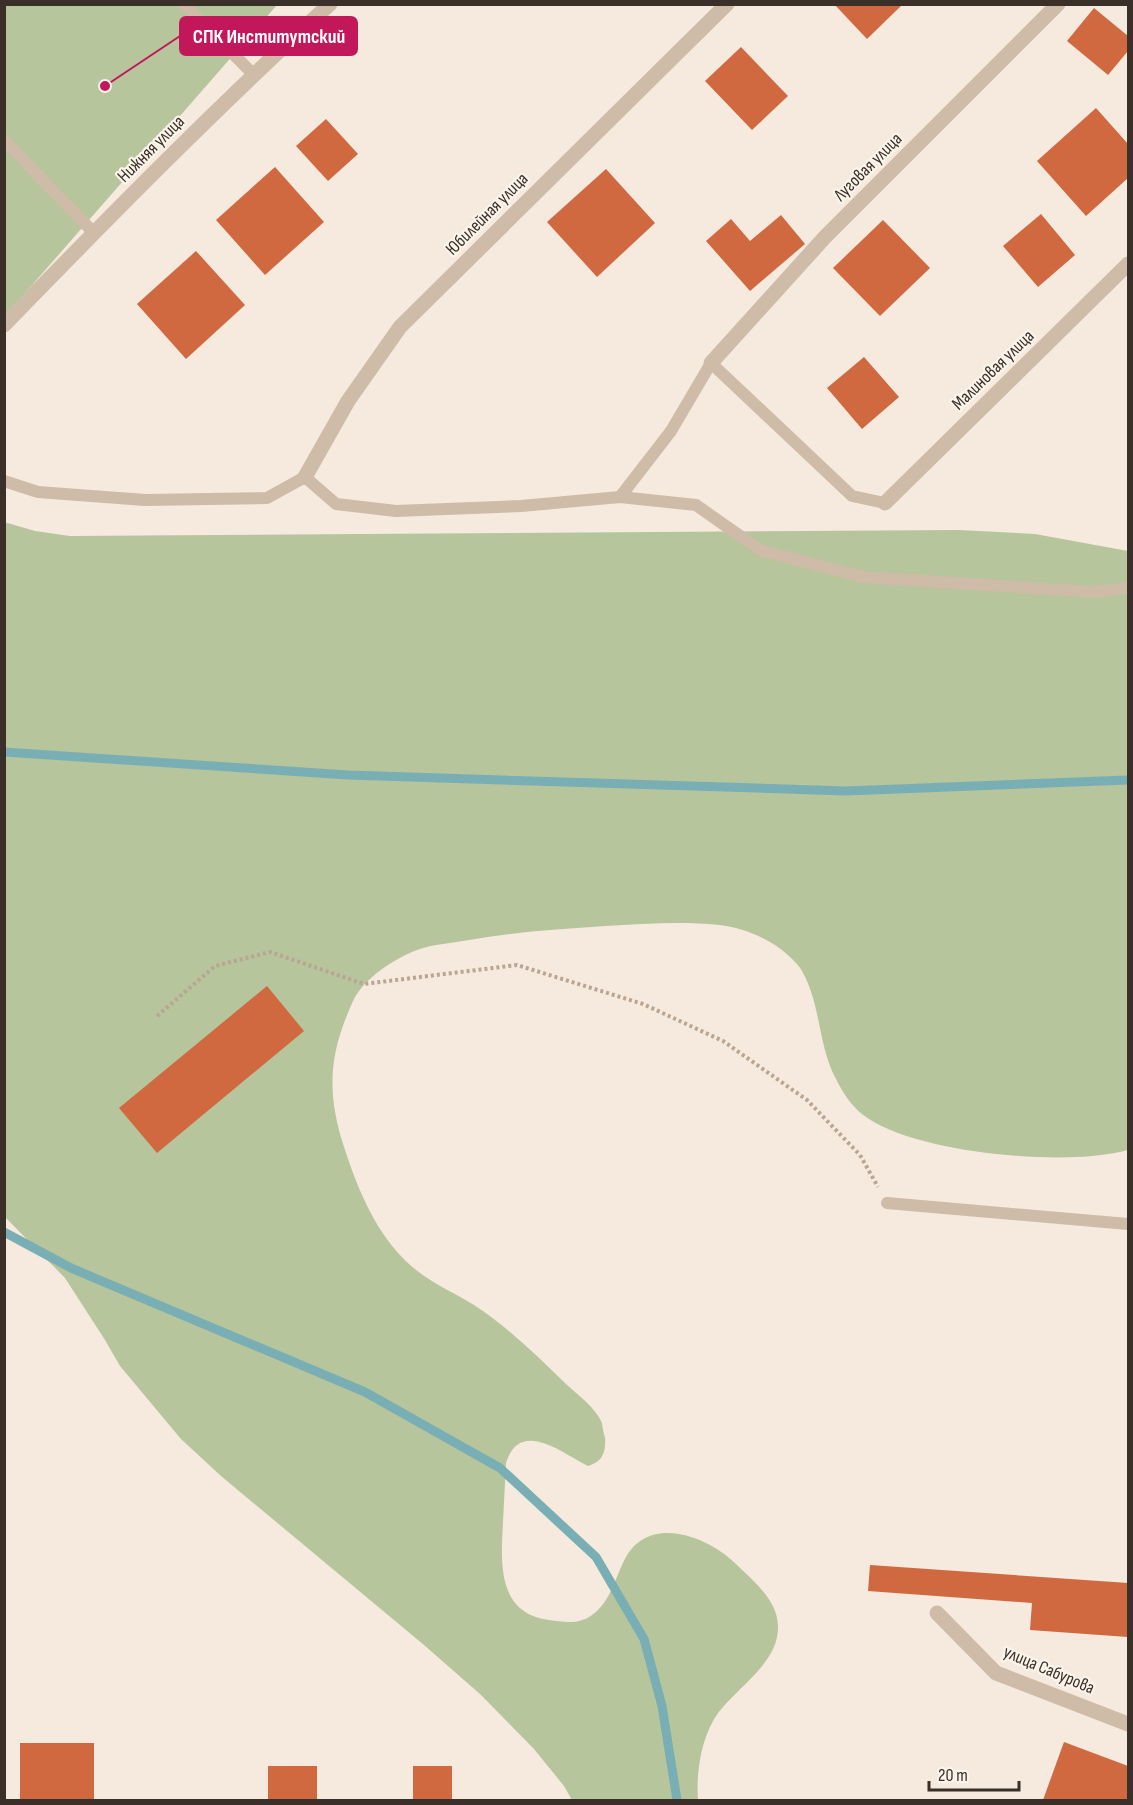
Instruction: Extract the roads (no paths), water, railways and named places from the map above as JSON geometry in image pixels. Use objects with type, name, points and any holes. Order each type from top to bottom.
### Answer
[{"type":"street","name":"Нижняя улица","points":[[4,325],[254,74],[330,4]]},
{"type":"street","name":"Юбилейная улица","points":[[305,477],[348,401],[400,327],[727,4]]},
{"type":"street","name":"Луговая улица","points":[[711,363],[825,237],[1058,4]]},
{"type":"street","name":"Малиновая улица","points":[[885,503],[1128,264]]},
{"type":"street","name":"улица Сабурова","points":[[937,1613],[996,1673],[1128,1724]]},
{"type":"lane","points":[[184,4],[254,74]]},
{"type":"lane","points":[[4,140],[94,233]]},
{"type":"lane","points":[[620,497],[671,431],[711,363],[852,496],[885,503]]},
{"type":"lane","points":[[4,481],[38,492],[145,500],[267,498],[305,477],[336,504],[396,511],[521,506],[620,497],[696,505],[760,550],[862,577],[1095,592],[1128,588]]},
{"type":"lane","points":[[887,1203],[1128,1224]]},
{"type":"waterway","points":[[4,752],[348,775],[846,791],[1128,780]]},
{"type":"waterway","points":[[4,1232],[71,1268],[365,1392],[500,1468],[596,1557],[644,1639],[662,1706],[677,1800]]},
{"type":"place","name":"СПК Институтский","points":[[105,86]]}]
